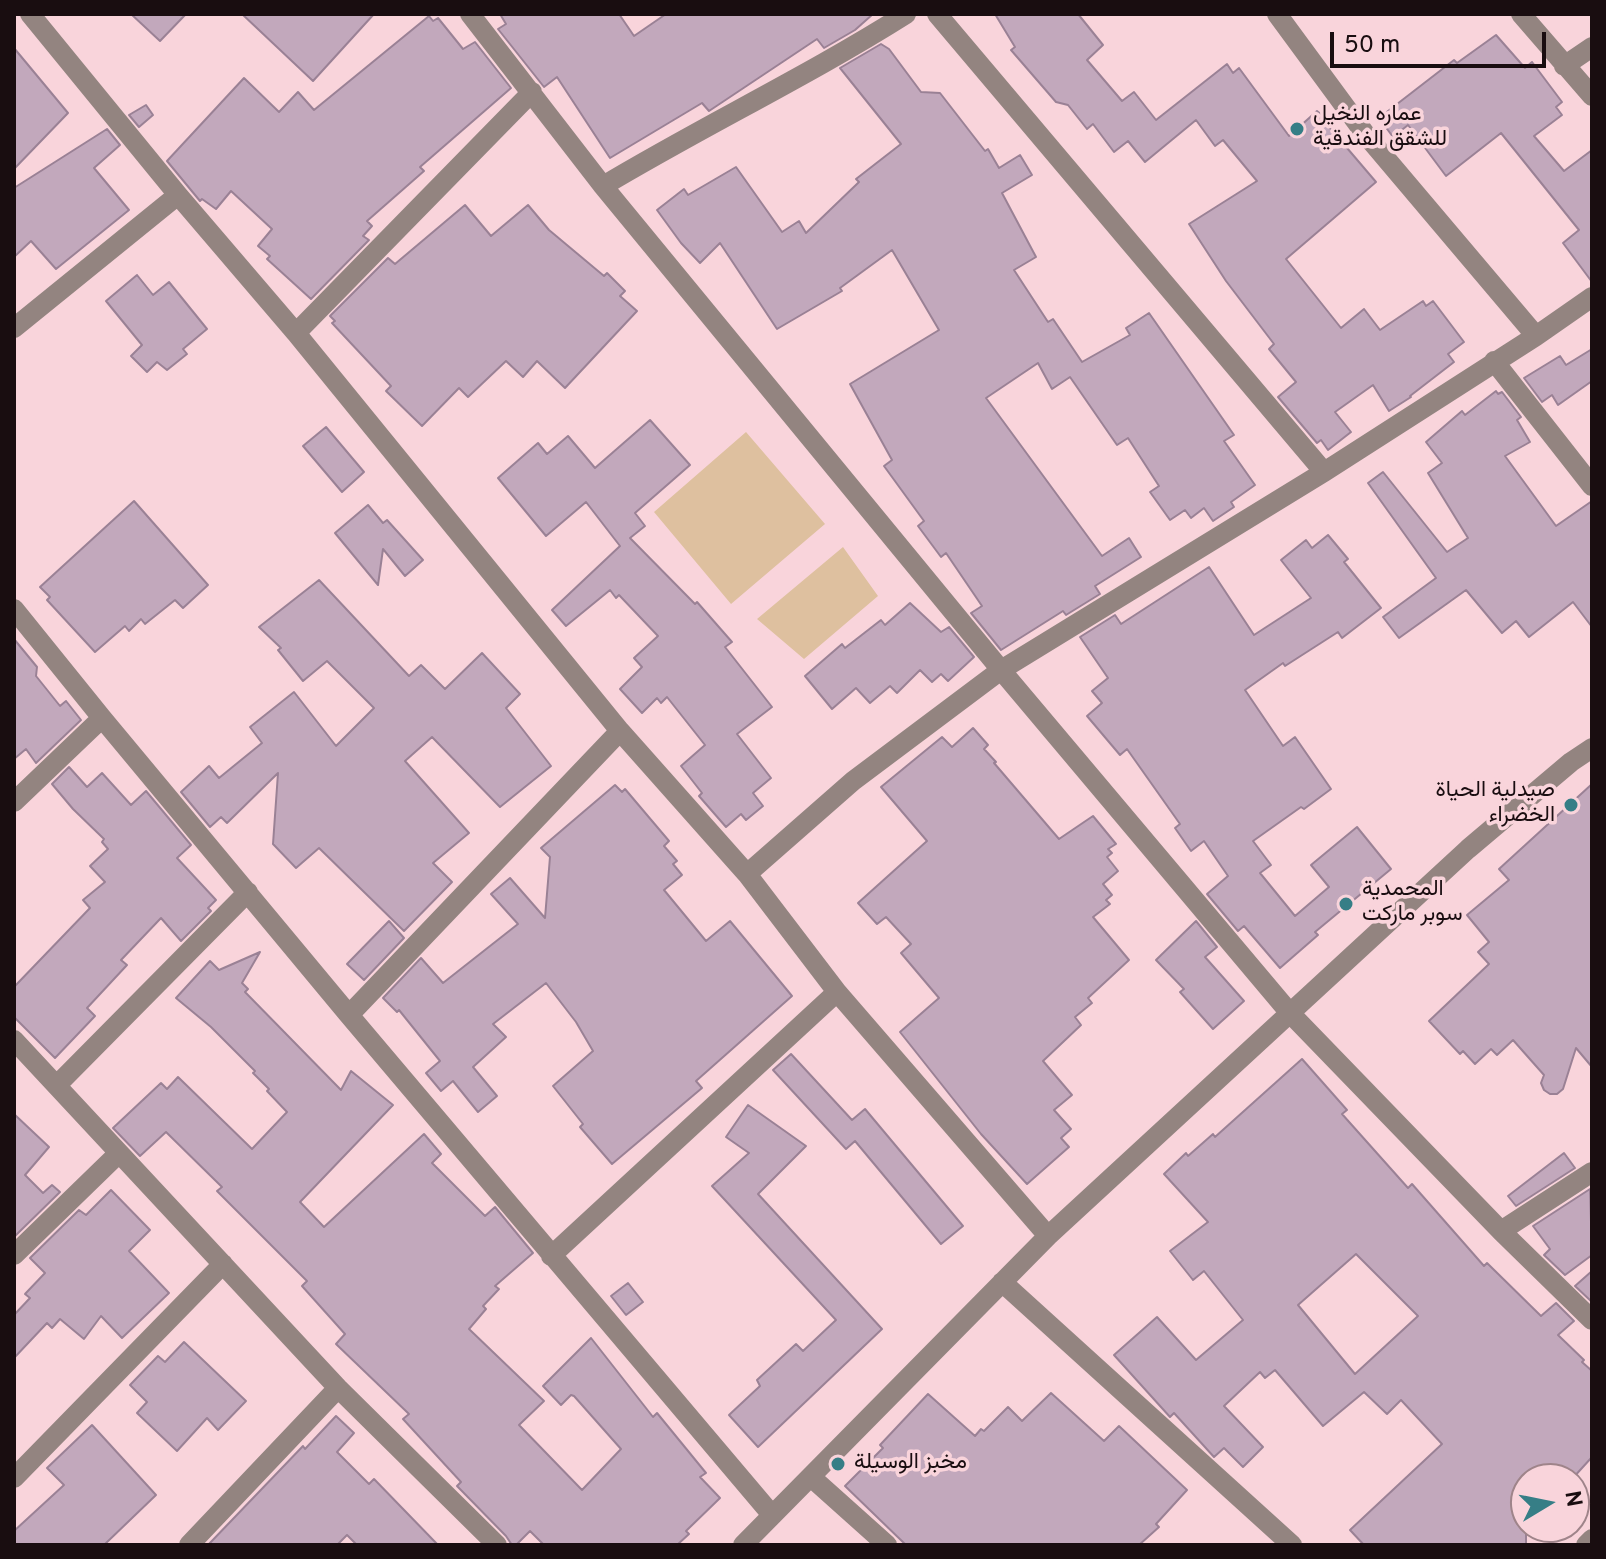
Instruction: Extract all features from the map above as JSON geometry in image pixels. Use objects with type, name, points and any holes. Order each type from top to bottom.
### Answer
[{"type":"street","points":[[30,14],[296,333],[620,731],[747,874],[837,992],[1048,1236]]},
{"type":"street","points":[[470,14],[603,186],[1001,670],[1289,1012],[1501,1231],[1592,1320]]},
{"type":"street","points":[[603,186],[850,49],[906,14]]},
{"type":"street","points":[[937,14],[1324,472]]},
{"type":"street","points":[[1277,14],[1366,135],[1536,336]]},
{"type":"street","points":[[1521,14],[1592,96]]},
{"type":"street","points":[[1564,66],[1592,47]]},
{"type":"street","points":[[296,333],[532,92]]},
{"type":"street","points":[[14,328],[178,195]]},
{"type":"street","points":[[747,874],[853,781],[1001,670],[1324,472],[1592,297]]},
{"type":"street","points":[[1494,361],[1592,486]]},
{"type":"street","points":[[14,609],[349,1015],[772,1515]]},
{"type":"street","points":[[14,802],[102,718]]},
{"type":"street","points":[[349,1015],[620,731]]},
{"type":"street","points":[[743,1545],[1048,1236],[1468,849],[1571,762],[1592,748]]},
{"type":"street","points":[[57,1085],[248,892]]},
{"type":"street","points":[[551,1256],[837,992]]},
{"type":"street","points":[[14,1040],[484,1541]]},
{"type":"street","points":[[14,1255],[119,1153]]},
{"type":"street","points":[[1501,1231],[1592,1172]]},
{"type":"street","points":[[14,1478],[223,1264]]},
{"type":"street","points":[[1002,1282],[1292,1545]]},
{"type":"street","points":[[189,1545],[338,1388]]},
{"type":"street","points":[[811,1477],[887,1545]]},
{"type":"street","points":[[1586,1545],[1592,1539]]},
{"type":"shaded area","points":[[746,432],[825,524],[731,604],[654,512]]},
{"type":"shaded area","points":[[843,547],[878,596],[804,659],[757,619]]},
{"type":"building","points":[[131,14],[186,14],[160,41]]},
{"type":"building","points":[[242,14],[374,14],[313,81]]},
{"type":"building","points":[[500,14],[619,14],[634,36],[666,14],[873,14],[855,30],[824,48],[817,39],[709,111],[702,103],[610,158],[557,77],[544,87],[498,29],[506,24]]},
{"type":"building","points":[[995,14],[1078,14],[1103,45],[1087,60],[1122,101],[1134,92],[1156,120],[1227,64],[1233,73],[1239,68],[1289,136],[1317,111],[1328,120],[1330,128],[1376,182],[1286,259],[1341,328],[1364,309],[1380,330],[1423,301],[1426,306],[1433,301],[1464,342],[1448,354],[1454,362],[1389,411],[1373,385],[1335,412],[1351,432],[1328,450],[1321,440],[1317,443],[1278,397],[1296,382],[1269,349],[1274,344],[1226,281],[1189,224],[1257,181],[1223,140],[1215,146],[1196,120],[1145,162],[1128,141],[1114,152],[1093,124],[1087,129],[1068,105],[1056,102],[1011,50],[1015,47]]},
{"type":"building","points":[[429,16],[433,21],[438,18],[463,49],[475,42],[511,88],[420,167],[424,171],[367,221],[372,226],[363,236],[369,240],[311,299],[267,259],[270,256],[258,246],[272,229],[231,191],[216,209],[202,199],[200,201],[167,161],[244,78],[279,112],[298,92],[314,110]]},
{"type":"building","points":[[1496,35],[1525,68],[1532,62],[1562,102],[1556,107],[1562,115],[1534,136],[1564,171],[1592,150],[1592,282],[1563,243],[1579,230],[1501,133],[1446,176],[1408,125],[1393,137],[1379,118],[1454,60],[1457,63]]},
{"type":"building","points":[[881,44],[889,49],[921,92],[940,93],[985,151],[988,149],[999,168],[1020,155],[1032,175],[1002,193],[1036,257],[1014,270],[1048,322],[1053,319],[1082,362],[1130,335],[1126,328],[1149,313],[1234,435],[1224,441],[1255,485],[1231,502],[1234,507],[1213,521],[1204,508],[1191,518],[1185,510],[1170,520],[1150,492],[1159,486],[1128,438],[1117,445],[1070,377],[1052,389],[1038,363],[986,398],[1102,556],[1129,538],[1141,557],[1095,586],[1100,594],[1066,615],[1063,611],[1001,650],[971,613],[982,606],[946,553],[941,557],[918,526],[924,521],[884,466],[892,460],[850,384],[939,330],[892,250],[840,288],[842,291],[777,329],[720,243],[700,263],[657,210],[684,189],[688,195],[736,167],[782,232],[799,221],[806,233],[859,182],[856,179],[901,144],[840,68]]},
{"type":"building","points":[[14,48],[68,113],[14,169]]},
{"type":"building","points":[[146,105],[153,115],[139,127],[129,115]]},
{"type":"building","points":[[107,129],[120,145],[94,168],[129,210],[56,269],[31,241],[14,257],[14,188]]},
{"type":"building","points":[[465,205],[491,236],[528,205],[549,230],[604,276],[607,273],[625,291],[620,296],[637,311],[565,388],[537,361],[523,377],[506,361],[468,397],[459,388],[422,426],[386,391],[391,386],[332,323],[335,321],[330,316],[388,258],[395,264]]},
{"type":"building","points":[[137,275],[153,295],[169,282],[207,329],[183,349],[187,354],[167,370],[157,362],[147,372],[131,356],[142,345],[106,301]]},
{"type":"building","points":[[1592,349],[1592,381],[1558,405],[1552,395],[1542,402],[1524,378],[1560,356],[1566,365]]},
{"type":"building","points":[[1496,391],[1498,394],[1502,392],[1521,417],[1517,420],[1530,442],[1505,456],[1556,526],[1592,501],[1592,627],[1573,602],[1529,637],[1516,621],[1502,633],[1466,590],[1399,638],[1383,617],[1436,578],[1368,483],[1383,472],[1447,552],[1468,538],[1428,473],[1442,463],[1426,442],[1462,411],[1465,415]]},
{"type":"building","points":[[650,420],[690,465],[635,513],[645,526],[630,538],[695,604],[697,602],[732,642],[725,647],[772,707],[737,734],[771,778],[753,793],[763,806],[746,820],[741,814],[726,827],[699,796],[702,793],[681,766],[705,745],[667,697],[661,703],[657,698],[642,713],[620,689],[642,667],[634,658],[658,636],[619,595],[616,598],[610,590],[566,626],[552,610],[620,546],[586,502],[546,536],[498,478],[538,443],[547,454],[568,436],[595,468]]},
{"type":"building","points":[[326,427],[364,472],[342,492],[303,446]]},
{"type":"building","points":[[134,501],[208,585],[183,608],[175,600],[145,624],[141,619],[129,631],[125,626],[95,652],[47,600],[50,597],[40,587]]},
{"type":"building","points":[[368,505],[383,523],[387,520],[423,560],[405,576],[383,549],[378,585],[335,533]]},
{"type":"building","points":[[1328,535],[1348,559],[1344,562],[1381,608],[1342,638],[1338,632],[1285,666],[1283,663],[1245,690],[1283,746],[1295,737],[1331,789],[1253,841],[1271,865],[1260,873],[1295,916],[1329,887],[1311,865],[1357,827],[1391,869],[1315,932],[1318,935],[1280,968],[1244,926],[1238,931],[1207,894],[1228,876],[1204,841],[1191,851],[1175,828],[1180,824],[1127,749],[1120,755],[1087,716],[1102,703],[1092,691],[1108,678],[1080,637],[1115,615],[1121,624],[1209,567],[1254,635],[1311,598],[1281,560],[1306,540],[1312,548]]},
{"type":"building","points":[[319,580],[409,676],[421,665],[445,689],[482,653],[520,694],[506,708],[551,766],[500,807],[432,737],[405,761],[469,833],[433,863],[452,882],[404,931],[319,848],[296,868],[273,844],[278,773],[227,823],[221,817],[210,827],[181,792],[209,766],[219,778],[262,743],[250,727],[294,692],[336,746],[374,708],[327,661],[303,681],[278,650],[281,648],[259,627]]},
{"type":"building","points":[[910,603],[941,632],[949,627],[974,657],[948,681],[941,674],[932,682],[920,670],[897,693],[890,686],[870,703],[856,688],[832,709],[805,676],[842,644],[845,648],[881,620],[885,625]]},
{"type":"building","points":[[14,639],[37,667],[36,676],[60,706],[66,701],[81,720],[36,763],[26,749],[14,759]]},
{"type":"building","points":[[973,728],[988,745],[984,749],[994,763],[1059,839],[1093,816],[1116,844],[1108,849],[1112,853],[1107,857],[1118,871],[1103,884],[1112,895],[1106,900],[1110,904],[1093,917],[1129,960],[1088,998],[1092,1003],[1075,1017],[1081,1025],[1043,1061],[1072,1095],[1054,1110],[1071,1129],[1061,1138],[1069,1147],[1027,1184],[981,1134],[900,1032],[939,998],[901,953],[911,944],[886,917],[877,924],[858,903],[927,841],[881,787],[942,737],[952,747]]},
{"type":"building","points":[[69,767],[87,787],[102,773],[131,805],[146,791],[191,845],[177,858],[216,900],[208,908],[211,911],[181,941],[161,918],[121,960],[127,965],[87,1008],[95,1016],[55,1058],[14,1017],[14,987],[90,908],[83,900],[105,882],[90,866],[108,849],[102,842],[104,839],[52,784]]},
{"type":"building","points":[[1592,784],[1592,1067],[1576,1048],[1563,1089],[1557,1094],[1550,1094],[1541,1083],[1544,1075],[1513,1040],[1497,1055],[1491,1049],[1475,1064],[1463,1051],[1460,1054],[1429,1021],[1489,964],[1478,952],[1489,942],[1467,915],[1509,880],[1499,869]]},
{"type":"building","points":[[615,785],[622,792],[625,789],[669,841],[664,846],[677,861],[673,864],[682,875],[664,890],[706,941],[730,921],[792,996],[696,1081],[702,1088],[612,1164],[580,1127],[583,1124],[553,1086],[593,1051],[576,1022],[546,983],[493,1024],[506,1037],[473,1067],[497,1096],[478,1112],[453,1081],[441,1091],[426,1073],[440,1061],[399,1010],[397,1012],[383,998],[421,958],[443,983],[518,924],[491,894],[510,878],[545,918],[550,857],[541,848]]},
{"type":"building","points":[[389,921],[404,938],[364,980],[347,964]]},
{"type":"building","points":[[1196,921],[1217,947],[1205,957],[1244,1001],[1213,1029],[1180,992],[1184,989],[1156,960]]},
{"type":"building","points":[[260,952],[242,983],[248,989],[245,992],[341,1090],[351,1071],[393,1105],[300,1202],[324,1227],[424,1134],[441,1154],[432,1163],[485,1216],[495,1207],[533,1253],[495,1286],[499,1289],[483,1306],[486,1309],[469,1329],[544,1401],[519,1425],[582,1490],[621,1449],[574,1396],[571,1395],[561,1405],[543,1386],[591,1338],[653,1417],[657,1413],[706,1473],[700,1477],[720,1498],[686,1531],[689,1534],[677,1545],[544,1545],[530,1531],[516,1545],[512,1545],[457,1486],[461,1482],[403,1419],[409,1414],[336,1344],[345,1334],[302,1286],[307,1281],[217,1191],[222,1187],[166,1132],[140,1156],[113,1128],[161,1083],[167,1089],[178,1077],[252,1149],[287,1112],[267,1091],[269,1089],[253,1073],[255,1071],[211,1027],[176,998],[210,961],[219,970]]},
{"type":"building","points":[[791,1054],[852,1120],[865,1109],[963,1226],[941,1244],[855,1141],[846,1149],[773,1070]]},
{"type":"building","points":[[1302,1059],[1347,1110],[1342,1114],[1408,1188],[1412,1184],[1484,1266],[1487,1263],[1541,1316],[1556,1303],[1574,1321],[1558,1335],[1592,1371],[1592,1457],[1587,1463],[1510,1463],[1510,1543],[1526,1545],[1364,1545],[1350,1530],[1442,1444],[1401,1400],[1387,1414],[1364,1392],[1323,1426],[1275,1370],[1265,1378],[1260,1372],[1224,1406],[1263,1447],[1243,1467],[1224,1448],[1214,1457],[1174,1413],[1170,1417],[1114,1355],[1157,1317],[1196,1360],[1243,1320],[1204,1271],[1193,1280],[1170,1251],[1208,1222],[1164,1174],[1213,1134],[1215,1137]],"holes":[[[1356,1254],[1418,1316],[1355,1374],[1298,1305]]]},
{"type":"building","points":[[748,1105],[806,1146],[758,1194],[882,1329],[758,1447],[729,1415],[760,1386],[757,1380],[796,1344],[803,1351],[836,1320],[712,1186],[749,1153],[726,1137]]},
{"type":"building","points":[[14,1114],[49,1147],[25,1175],[43,1193],[52,1185],[60,1192],[14,1237]]},
{"type":"building","points":[[1564,1153],[1575,1168],[1516,1206],[1508,1196]]},
{"type":"building","points":[[1590,1189],[1592,1255],[1565,1275],[1544,1255],[1550,1249],[1533,1226]]},
{"type":"building","points":[[111,1190],[150,1230],[129,1251],[169,1293],[122,1338],[101,1316],[84,1339],[60,1319],[52,1328],[47,1323],[14,1358],[14,1315],[30,1298],[25,1294],[45,1273],[30,1258],[79,1210],[86,1215]]},
{"type":"building","points":[[1592,1271],[1592,1302],[1575,1286]]},
{"type":"building","points":[[628,1283],[643,1302],[626,1315],[611,1296]]},
{"type":"building","points":[[184,1342],[246,1401],[218,1430],[207,1418],[177,1451],[137,1413],[147,1402],[130,1385],[158,1356],[165,1362]]},
{"type":"building","points":[[1051,1393],[1104,1441],[1119,1426],[1187,1490],[1156,1524],[1159,1527],[1139,1545],[906,1545],[845,1486],[883,1448],[880,1445],[928,1394],[975,1436],[1008,1407],[1022,1421]]},
{"type":"building","points":[[336,1416],[354,1433],[337,1452],[369,1484],[374,1479],[438,1545],[357,1545],[347,1535],[337,1545],[208,1545],[303,1446],[305,1449]]},
{"type":"building","points":[[92,1425],[156,1495],[104,1545],[14,1545],[14,1531],[64,1485],[47,1468]]},
{"type":"place","name":"عماره النخيل للشقق الفندقية","points":[[1297,129]]},
{"type":"place","name":"صيدلية الحياة الخضراء","points":[[1571,805]]},
{"type":"place","name":"المحمدية سوبر ماركت","points":[[1346,904]]},
{"type":"place","name":"مخبز الوسيلة","points":[[838,1464]]}]
